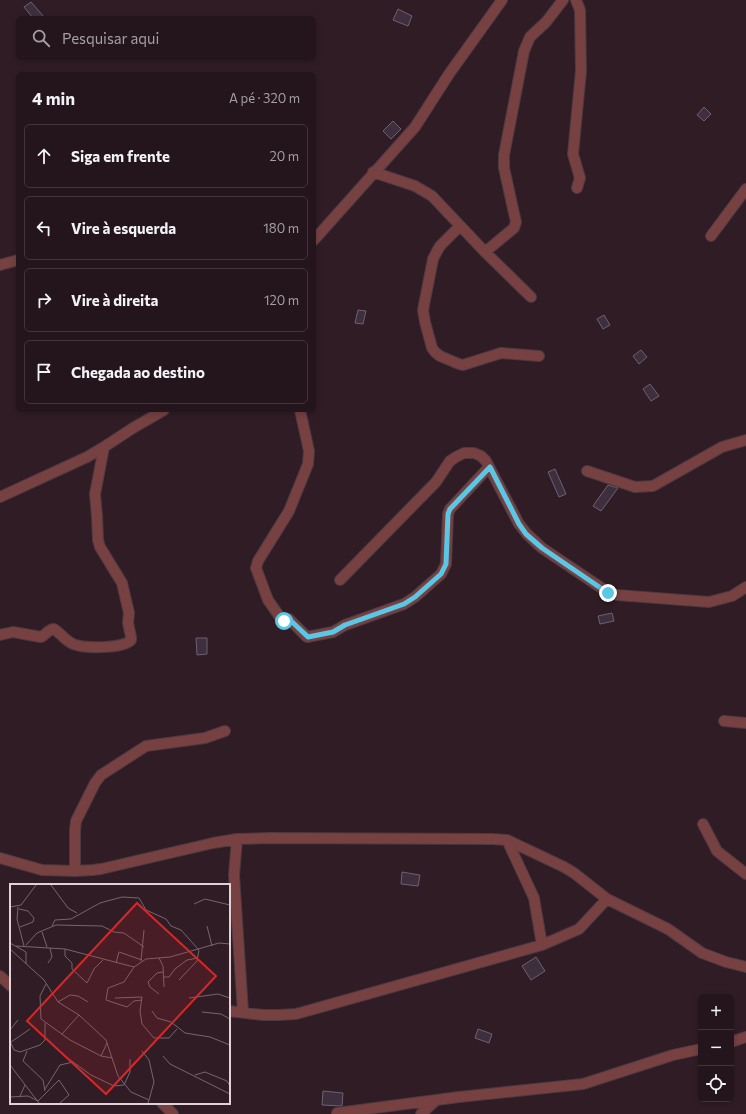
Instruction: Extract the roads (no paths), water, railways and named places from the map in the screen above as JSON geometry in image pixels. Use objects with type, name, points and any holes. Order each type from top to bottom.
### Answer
[{"type":"street","points":[[316,238],[373,172],[415,127],[449,74],[502,0]]},
{"type":"street","points":[[485,252],[514,228],[516,222],[504,168],[504,155],[524,51],[530,37],[546,22],[563,0]]},
{"type":"street","points":[[576,0],[580,10],[581,71],[573,154],[580,178],[577,188]]},
{"type":"street","points":[[373,172],[424,190],[432,196],[485,252],[531,297]]},
{"type":"street","points":[[711,236],[746,190]]},
{"type":"street","points":[[460,226],[440,246],[433,259],[423,310],[432,348],[440,356],[463,365],[501,353],[539,356]]},
{"type":"street","points":[[0,265],[16,261]]},
{"type":"street","points":[[0,497],[104,447],[161,412]]},
{"type":"street","points":[[300,412],[308,451],[308,464],[289,511],[258,560],[256,568],[268,600],[282,620],[284,621],[289,619],[307,637],[333,632],[345,625],[404,604],[415,597],[441,574],[446,564],[448,514],[450,509],[490,467]]},
{"type":"street","points":[[587,471],[635,487],[653,486],[722,447],[746,440]]},
{"type":"street","points":[[0,635],[13,632],[41,637],[54,628],[70,643],[89,648],[125,644],[131,640],[132,637],[128,623],[129,613],[122,583],[100,547],[98,540],[95,494],[104,447]]},
{"type":"street","points":[[340,580],[436,482],[450,461],[456,456],[464,453],[474,453],[481,456],[490,467],[519,524],[526,534],[542,548],[608,593],[709,602],[732,596],[746,587]]},
{"type":"street","points":[[724,721],[746,723]]},
{"type":"street","points":[[74,871],[76,821],[98,779],[146,746],[205,738],[225,731]]},
{"type":"street","points":[[703,824],[717,851],[746,874]]},
{"type":"street","points":[[237,839],[234,875],[243,1012]]},
{"type":"street","points":[[0,858],[35,868],[74,871],[101,869],[213,843],[237,839],[507,840],[564,867],[607,899],[668,929],[702,954],[746,967]]},
{"type":"street","points":[[507,840],[536,903],[542,944]]},
{"type":"street","points":[[230,1011],[280,1016],[296,1014],[542,944],[579,929],[607,899]]},
{"type":"street","points":[[0,976],[10,985]]},
{"type":"street","points":[[734,1041],[746,1037]]},
{"type":"street","points":[[337,1113],[435,1100],[583,1084],[673,1055],[698,1050]]},
{"type":"street","points":[[421,1114],[435,1100]]},
{"type":"street","points":[[163,1104],[173,1114]]}]
